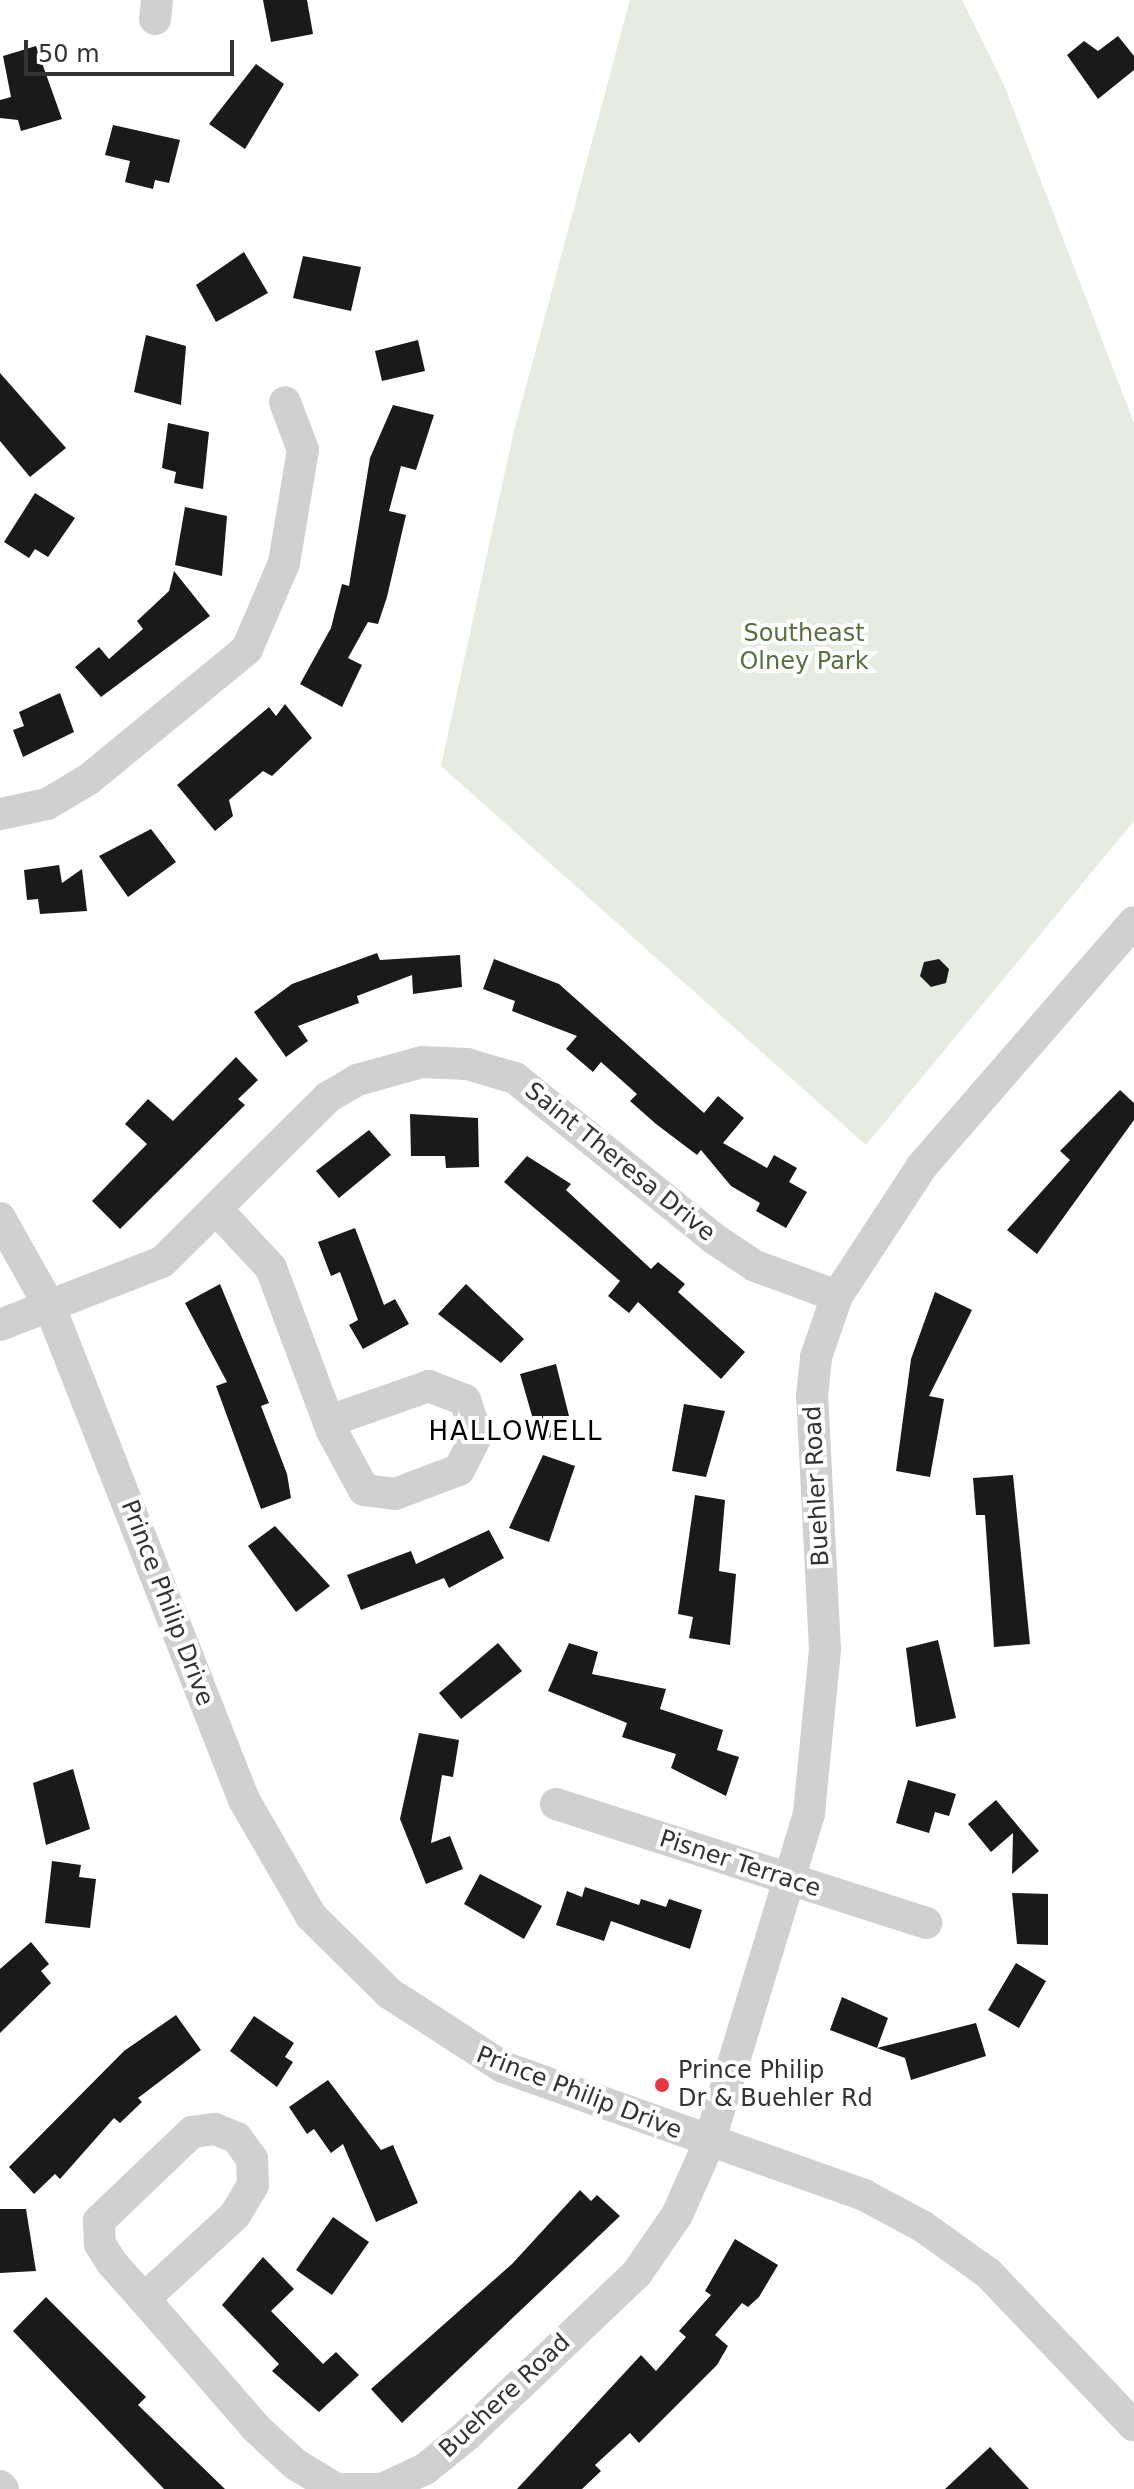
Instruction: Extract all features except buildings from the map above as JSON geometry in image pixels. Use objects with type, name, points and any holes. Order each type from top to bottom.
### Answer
[{"type":"street","points":[[0,814],[47,804],[89,779],[247,649],[284,563],[303,450],[285,402]]},
{"type":"street","name":"Buehler Road","points":[[709,2143],[809,1813],[821,1736],[825,1650],[812,1396],[816,1357],[837,1296],[922,1166],[1134,922]]},
{"type":"street","name":"Saint Theresa Drive","points":[[0,1325],[162,1262],[305,1118],[348,1086],[422,1062],[467,1064],[515,1078],[555,1103],[755,1266],[837,1296]]},
{"type":"street","points":[[217,1210],[271,1268],[329,1421]]},
{"type":"street","name":"Prince Philip Drive","points":[[0,1218],[50,1307],[244,1800],[311,1916],[389,1993],[457,2043],[709,2143],[864,2195],[922,2226],[988,2273],[1134,2426]]},
{"type":"street","name":"Pisner Terrace","points":[[556,1804],[926,1923]]},
{"type":"street","name":"Buehere Road","points":[[144,2299],[235,2215],[253,2185],[252,2159],[237,2138],[215,2129],[192,2132],[99,2221],[100,2244],[144,2299],[295,2464],[336,2489],[382,2489],[425,2469],[466,2436],[637,2273],[677,2215],[709,2143]]},
{"type":"green space","name":"Southeast Olney Park","points":[[630,0],[962,0],[1004,85],[1134,423],[1134,821],[866,1145],[441,766],[513,435]]},
{"type":"place","name":"Prince Philip Dr & Buehler Rd","points":[[662,2085]]},
{"type":"district","name":"HALLOWELL","points":[[516,1432]]}]
